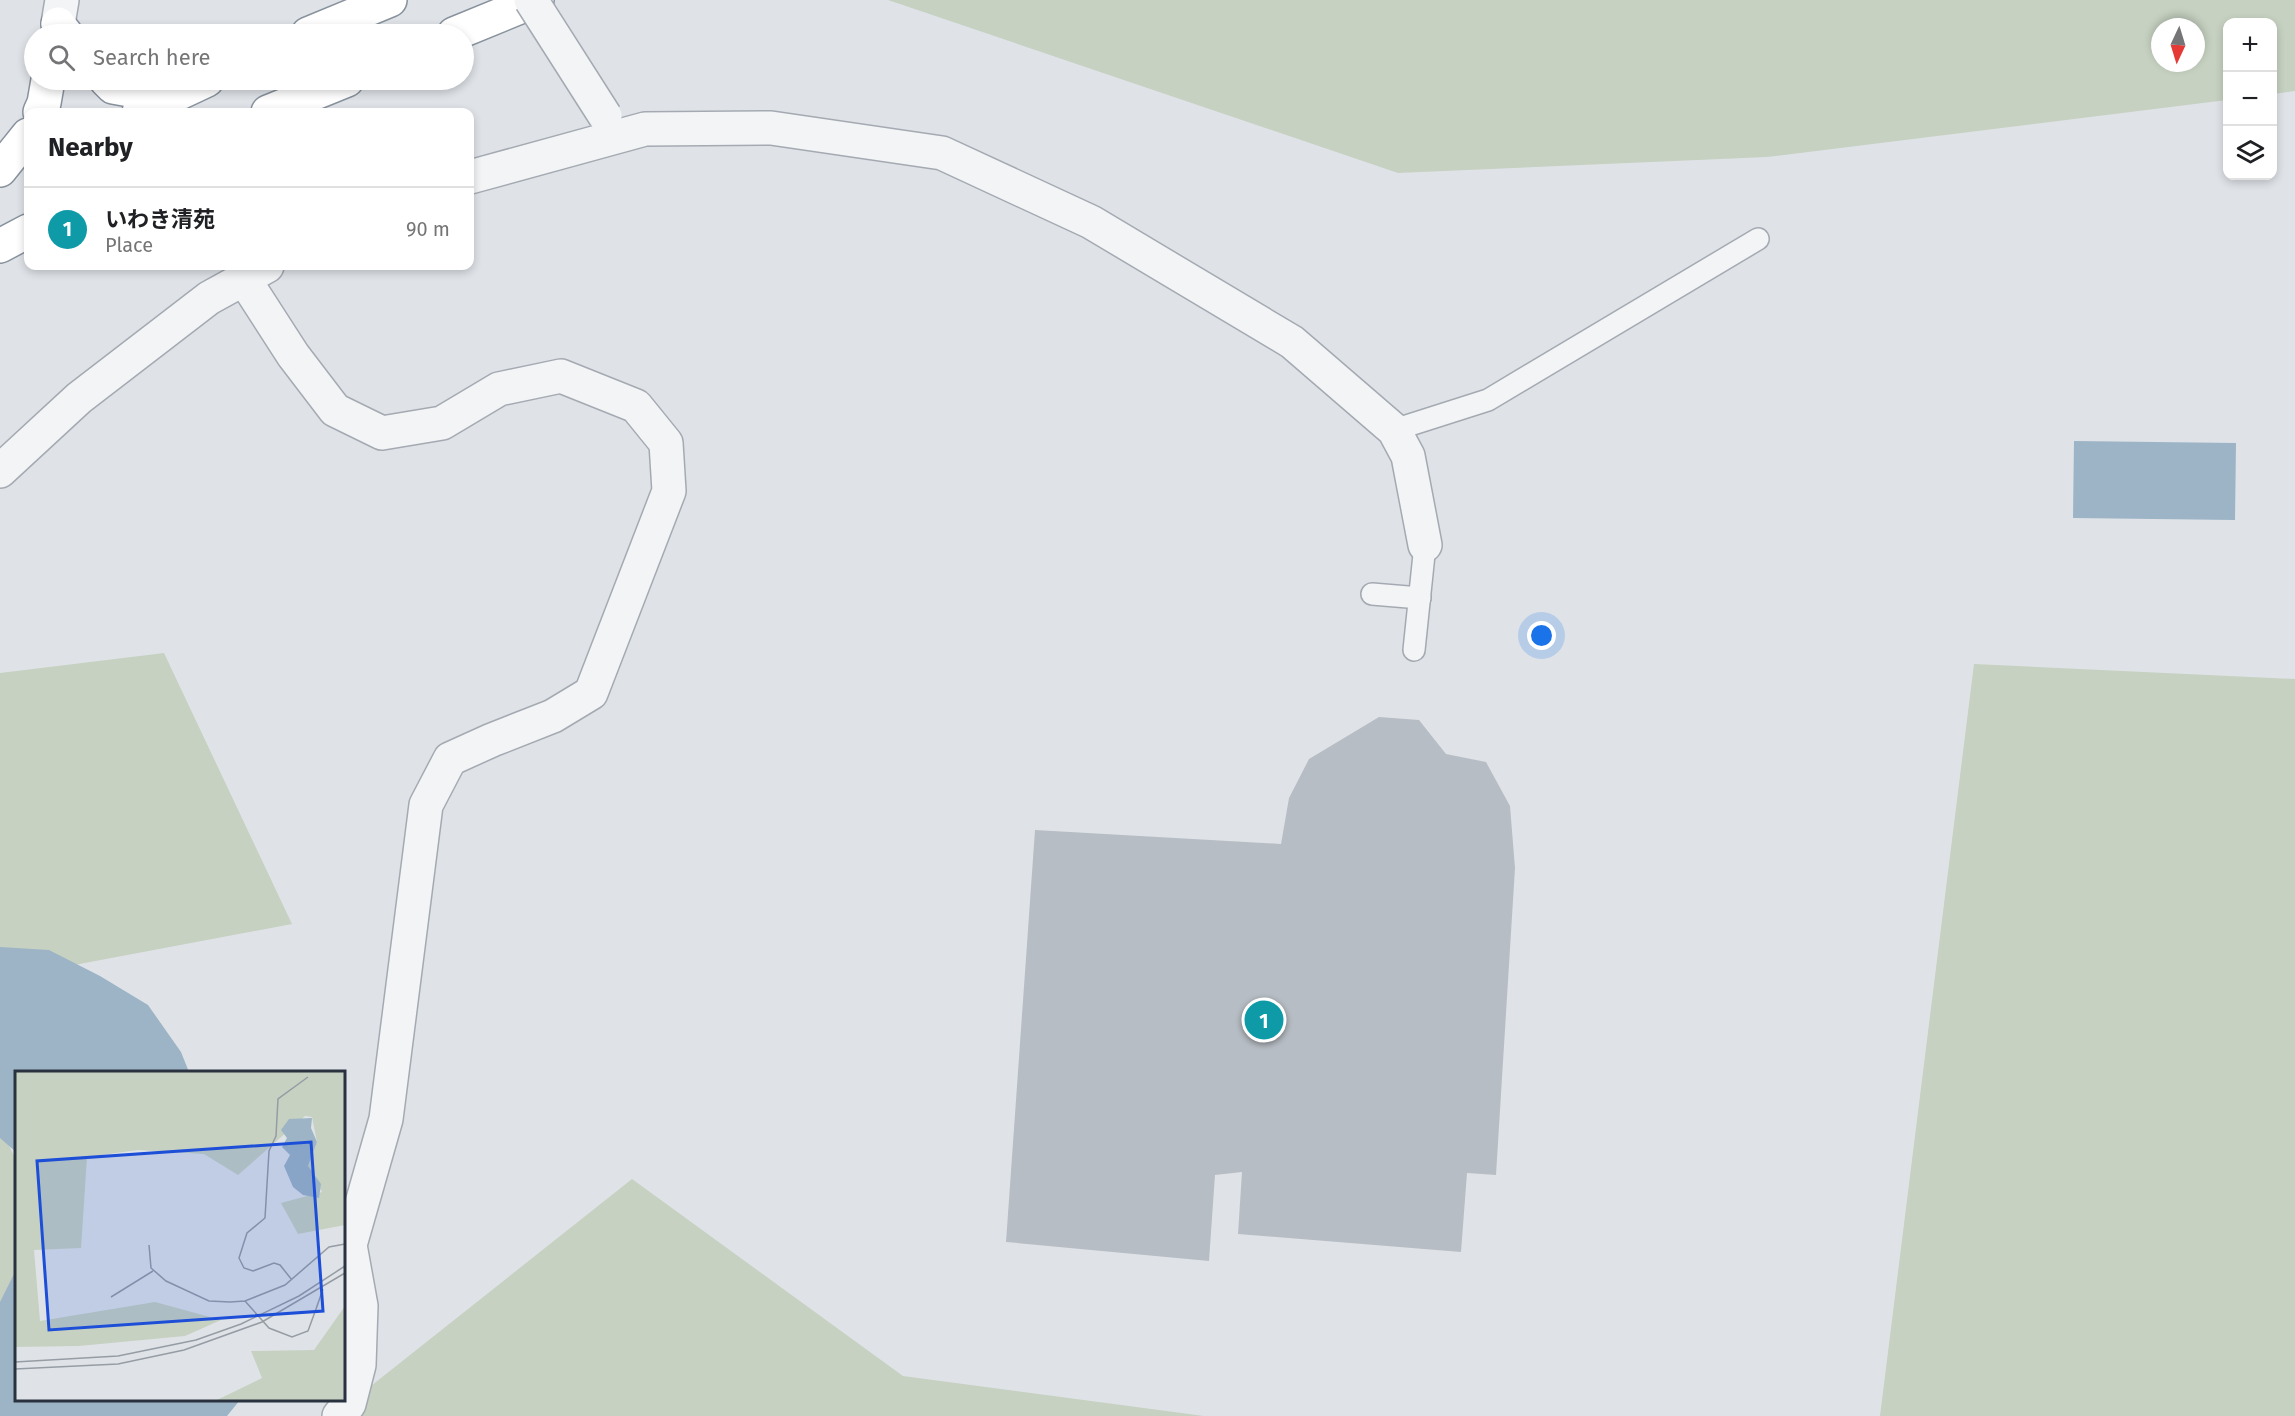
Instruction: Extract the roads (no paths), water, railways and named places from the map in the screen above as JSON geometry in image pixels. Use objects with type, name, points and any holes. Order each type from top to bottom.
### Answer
[{"type":"highway","points":[[332,24],[390,0]]},
{"type":"highway","points":[[474,26],[537,0]]},
{"type":"highway","points":[[42,108],[46,90]]},
{"type":"highway","points":[[130,90],[168,97]]},
{"type":"highway","points":[[147,108],[184,90]]},
{"type":"highway","points":[[278,108],[322,90]]},
{"type":"highway","points":[[0,170],[24,140]]},
{"type":"highway","points":[[0,185],[24,172]]},
{"type":"highway","points":[[0,246],[24,233]]},
{"type":"street","points":[[531,0],[605,116],[645,129]]},
{"type":"street","points":[[474,176],[645,129],[771,128],[942,153],[1091,222],[1292,342],[1394,430],[1408,456],[1425,545]]},
{"type":"street","points":[[0,471],[79,399],[209,298],[255,272],[293,355],[335,410],[382,433],[442,423],[499,389],[561,376],[636,406],[666,442],[669,490],[591,693],[553,716],[450,759],[426,805],[386,1119],[350,1245],[361,1306],[359,1365],[349,1404],[339,1416]]},
{"type":"lane","points":[[1394,430],[1488,400],[1758,239]]},
{"type":"lane","points":[[1414,650],[1425,545]]},
{"type":"lane","points":[[1372,594],[1420,598]]},
{"type":"water","points":[[2074,441],[2236,443],[2235,520],[2073,518]]},
{"type":"water","points":[[0,947],[49,950],[100,976],[148,1005],[181,1052],[189,1071],[15,1071],[15,1151],[0,1138]]},
{"type":"water","points":[[15,1272],[15,1401],[239,1401],[227,1416],[0,1416],[0,1302]]},
{"type":"place","name":"いわき清苑","points":[[1264,1020]]}]
